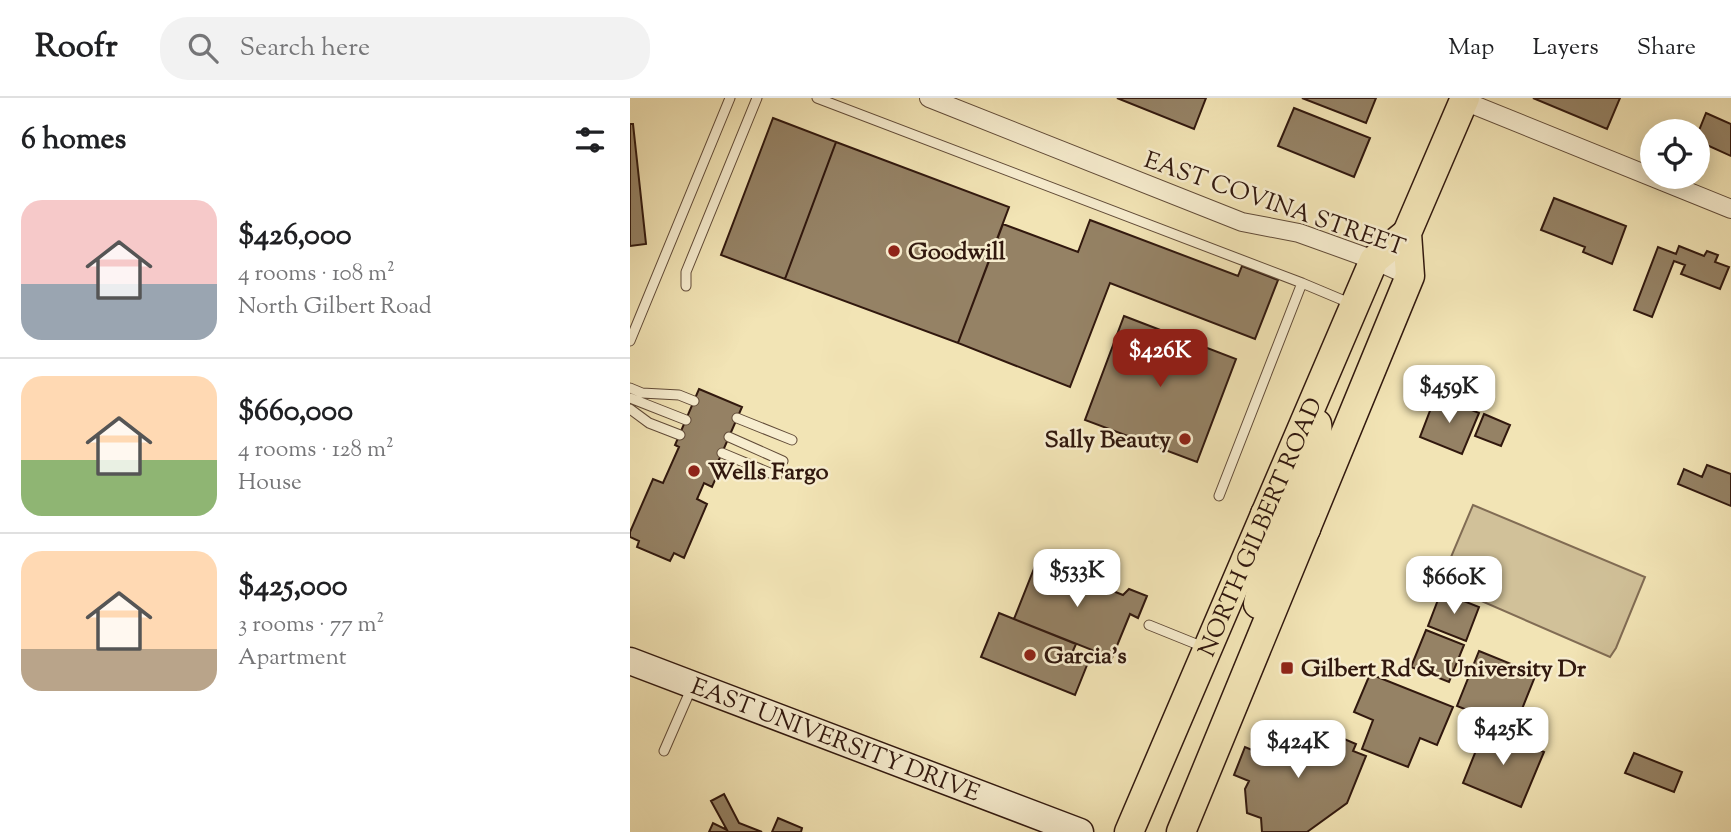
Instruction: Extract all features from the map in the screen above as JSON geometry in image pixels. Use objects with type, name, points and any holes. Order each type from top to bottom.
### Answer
[{"type":"main road","name":"NORTH GILBERT ROAD","points":[[1181,832],[1410,276],[1407,233],[1464,99]]},
{"type":"main road","name":"NORTH GILBERT ROAD","points":[[1129,832],[1374,260],[1407,233]]},
{"type":"main road","points":[[1306,529],[1295,522],[1292,512],[1318,430],[1312,404]]},
{"type":"main road","points":[[1260,641],[1256,610],[1278,536],[1275,524],[1265,514]]},
{"type":"main road","name":"EAST UNIVERSITY DRIVE","points":[[630,661],[1080,832]]},
{"type":"street","name":"EAST COVINA STREET","points":[[929,98],[1242,222],[1299,233],[1410,276]]},
{"type":"street","points":[[1464,99],[1731,209]]},
{"type":"lane","points":[[630,341],[730,98]]},
{"type":"lane","points":[[686,286],[686,272],[757,98]]},
{"type":"lane","points":[[817,98],[1355,305]]},
{"type":"lane","points":[[1219,496],[1302,283]]},
{"type":"lane","points":[[630,388],[642,393],[679,395],[694,401]]},
{"type":"lane","points":[[630,398],[686,420]]},
{"type":"lane","points":[[630,409],[649,423],[680,435]]},
{"type":"lane","points":[[737,418],[792,440]]},
{"type":"lane","points":[[729,437],[783,461]]},
{"type":"lane","points":[[722,453],[777,476]]},
{"type":"lane","points":[[1149,625],[1208,649]]},
{"type":"lane","points":[[664,751],[693,685]]},
{"type":"shaded area","points":[[1473,505],[1645,577],[1610,657],[1440,583]]},
{"type":"building","points":[[1117,98],[1206,98],[1194,129]]},
{"type":"building","points":[[1302,98],[1376,98],[1366,123]]},
{"type":"building","points":[[1533,98],[1620,98],[1607,129]]},
{"type":"building","points":[[1294,108],[1370,138],[1354,177],[1278,146]]},
{"type":"building","points":[[1706,113],[1731,124],[1731,156],[1710,146],[1710,119],[1704,119]]},
{"type":"building","points":[[773,118],[836,142],[785,279],[721,255]]},
{"type":"building","points":[[630,124],[633,124],[646,244],[630,246]]},
{"type":"building","name":"Goodwill","points":[[836,142],[1009,207],[958,343],[785,279]]},
{"type":"building","points":[[1554,198],[1626,226],[1612,264],[1583,252],[1585,247],[1541,230]]},
{"type":"building","points":[[1090,220],[1238,276],[1242,266],[1278,280],[1255,339],[1110,283],[1070,387],[958,343],[1003,224],[1078,252]]},
{"type":"building","points":[[1679,246],[1704,256],[1707,251],[1718,255],[1715,262],[1729,267],[1720,289],[1681,274],[1685,265],[1674,261],[1652,317],[1634,310],[1658,247],[1676,254]]},
{"type":"building","points":[[1124,316],[1236,359],[1197,462],[1085,420]]},
{"type":"building","name":"Wells Fargo","points":[[699,389],[742,407],[718,462],[722,464],[712,487],[704,483],[697,499],[707,504],[684,558],[674,553],[670,561],[637,547],[639,541],[630,537],[630,532],[653,479],[663,483],[679,447],[675,445]]},
{"type":"building","points":[[1436,395],[1479,413],[1462,454],[1420,437]]},
{"type":"building","points":[[1484,414],[1510,425],[1501,446],[1475,436]]},
{"type":"building","points":[[1707,465],[1731,474],[1731,506],[1678,484],[1684,469],[1702,477]]},
{"type":"building","points":[[1037,561],[1123,595],[1129,589],[1147,596],[1138,618],[1130,614],[1112,658],[1014,619]]},
{"type":"building","points":[[1441,592],[1479,607],[1466,641],[1428,626]]},
{"type":"building","name":"Garcia's","points":[[999,613],[1076,644],[1072,653],[1089,660],[1075,695],[981,657]]},
{"type":"building","points":[[1426,630],[1464,645],[1449,682],[1411,667]]},
{"type":"building","points":[[1479,651],[1536,674],[1514,729],[1457,706]]},
{"type":"building","points":[[1370,674],[1453,707],[1437,745],[1420,738],[1408,767],[1362,749],[1373,720],[1354,712]]},
{"type":"building","points":[[1288,726],[1338,746],[1342,738],[1356,744],[1353,751],[1366,756],[1347,803],[1307,832],[1262,832],[1261,818],[1247,813],[1245,789],[1249,781],[1234,775],[1245,747],[1257,752],[1272,737],[1282,741]]},
{"type":"building","points":[[1485,728],[1544,752],[1521,807],[1463,783]]},
{"type":"building","points":[[1634,753],[1682,772],[1674,792],[1625,773]]},
{"type":"building","points":[[724,794],[739,823],[762,832],[709,832],[713,823],[727,830],[711,801]]},
{"type":"building","points":[[778,818],[802,828],[801,832],[772,832]]},
{"type":"place","name":"Goodwill","points":[[894,251]]},
{"type":"place","name":"Sally Beauty","points":[[1185,439]]},
{"type":"place","name":"Wells Fargo","points":[[694,471]]},
{"type":"place","name":"Garcia's","points":[[1030,655]]},
{"type":"place","name":"Gilbert Rd & University Dr","points":[[1287,668]]}]
